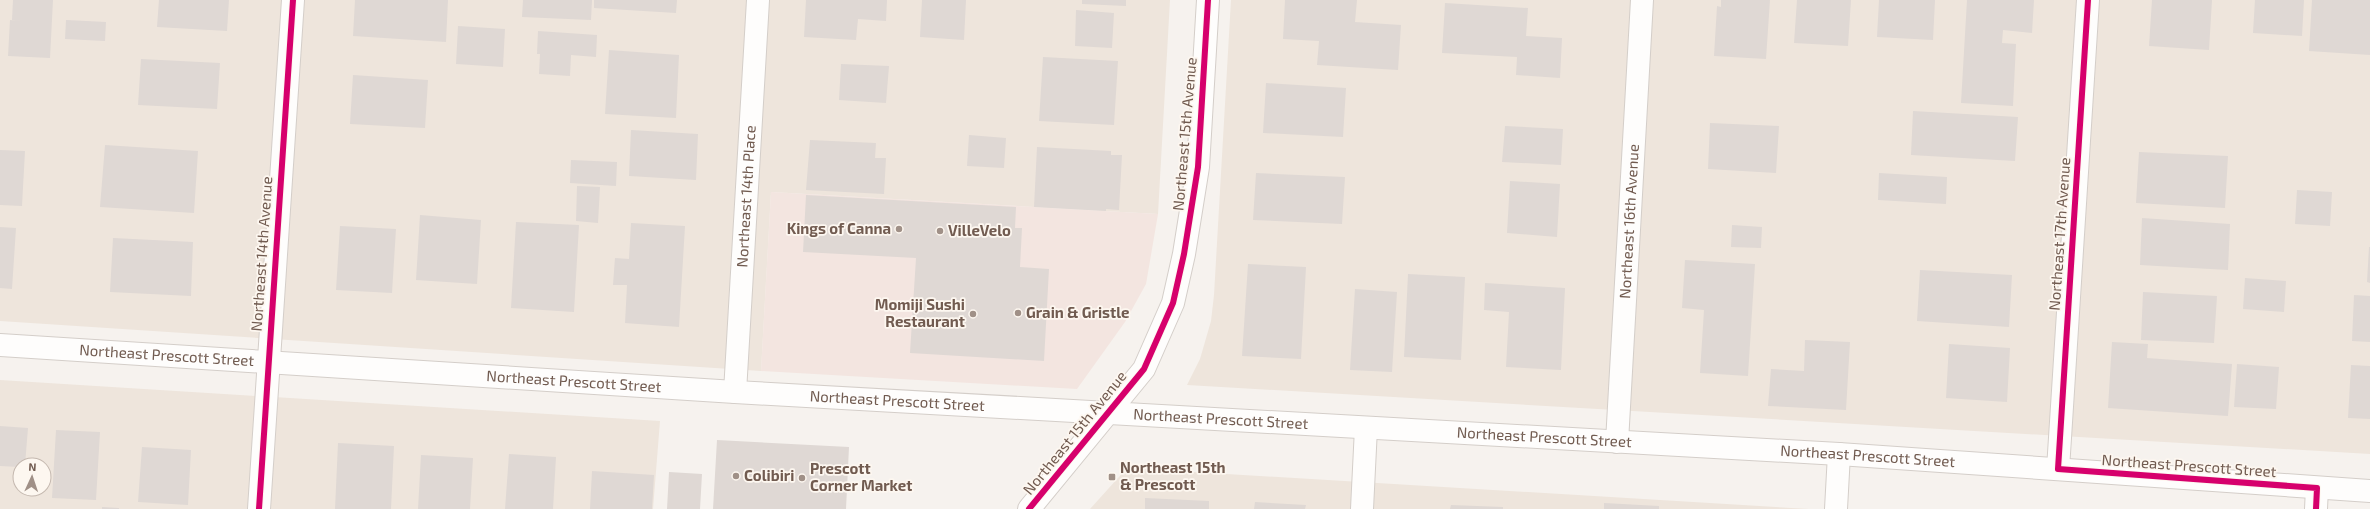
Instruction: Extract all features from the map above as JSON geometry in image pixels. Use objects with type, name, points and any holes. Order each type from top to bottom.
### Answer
[{"type":"street","name":"Northeast 14th Avenue","points":[[259,509],[293,0]]},
{"type":"street","name":"Northeast 14th Place","points":[[735,392],[758,0]]},
{"type":"street","name":"Northeast 15th Avenue","points":[[1029,509],[1144,369],[1174,296],[1184,254],[1198,167],[1208,0]]},
{"type":"street","name":"Northeast 16th Avenue","points":[[1617,442],[1642,0]]},
{"type":"street","name":"Northeast 17th Avenue","points":[[2058,469],[2088,0]]},
{"type":"street","name":"Northeast Prescott Street","points":[[0,345],[735,392],[1839,454],[2370,491]]},
{"type":"street","points":[[1362,509],[1366,428]]},
{"type":"street","points":[[1836,509],[1839,454]]},
{"type":"street","points":[[2316,509],[2317,488]]},
{"type":"shaded area","points":[[0,0],[1170,0],[1158,214],[771,192],[761,371],[0,321]]},
{"type":"shaded area","points":[[1231,0],[2370,0],[2370,454],[1187,385],[1200,359],[1211,321],[1214,295]]},
{"type":"shaded area","points":[[771,192],[1158,214],[1146,284],[1125,322],[1077,389],[761,371]]},
{"type":"shaded area","points":[[0,380],[660,421],[653,509],[0,509]]},
{"type":"shaded area","points":[[1127,468],[1809,509],[1090,509]]},
{"type":"building","points":[[13,0],[53,0],[50,58],[8,56],[10,20],[21,21],[12,20]]},
{"type":"building","points":[[159,0],[229,0],[227,31],[157,27]]},
{"type":"building","points":[[355,0],[448,0],[446,42],[353,36]]},
{"type":"building","points":[[523,0],[592,0],[591,20],[522,17]]},
{"type":"building","points":[[594,0],[677,0],[676,13],[594,8]]},
{"type":"building","points":[[806,0],[887,0],[886,21],[858,19],[856,40],[804,37]]},
{"type":"building","points":[[922,0],[966,0],[964,40],[920,37]]},
{"type":"building","points":[[1082,0],[1126,0],[1126,6],[1082,4]]},
{"type":"building","points":[[1285,0],[1357,0],[1355,22],[1401,25],[1398,70],[1317,65],[1319,41],[1283,39]]},
{"type":"building","points":[[1721,0],[1770,0],[1766,59],[1714,56],[1717,6],[1721,7]]},
{"type":"building","points":[[1797,0],[1851,0],[1848,46],[1794,43]]},
{"type":"building","points":[[1879,0],[1935,0],[1933,40],[1877,37]]},
{"type":"building","points":[[1967,0],[2034,0],[2032,33],[2003,30],[2002,43],[2016,44],[2013,106],[1961,103]]},
{"type":"building","points":[[2152,0],[2212,0],[2209,50],[2149,46]]},
{"type":"building","points":[[2255,0],[2304,0],[2302,36],[2253,33]]},
{"type":"building","points":[[2312,0],[2370,0],[2370,55],[2309,51]]},
{"type":"building","points":[[1445,3],[1528,8],[1526,36],[1562,38],[1560,78],[1516,75],[1517,57],[1442,53]]},
{"type":"building","points":[[1076,10],[1114,13],[1112,48],[1075,46]]},
{"type":"building","points":[[66,20],[106,22],[105,41],[65,39]]},
{"type":"building","points":[[458,26],[505,29],[503,67],[456,64]]},
{"type":"building","points":[[538,31],[597,35],[596,57],[571,55],[570,76],[539,74],[540,54],[537,54]]},
{"type":"building","points":[[609,50],[679,55],[676,118],[605,114]]},
{"type":"building","points":[[1043,57],[1118,61],[1114,125],[1039,121]]},
{"type":"building","points":[[141,59],[220,63],[217,109],[138,105]]},
{"type":"building","points":[[841,64],[889,66],[886,103],[839,100]]},
{"type":"building","points":[[353,75],[428,80],[425,128],[350,124]]},
{"type":"building","points":[[1266,83],[1346,88],[1343,137],[1263,133]]},
{"type":"building","points":[[1913,111],[2018,117],[2015,161],[1911,155]]},
{"type":"building","points":[[1710,123],[1779,126],[1776,173],[1708,169]]},
{"type":"building","points":[[1505,126],[1563,129],[1561,165],[1502,162]]},
{"type":"building","points":[[631,130],[698,134],[696,180],[629,176]]},
{"type":"building","points":[[969,135],[1006,138],[1004,168],[967,166]]},
{"type":"building","points":[[810,140],[876,143],[875,158],[886,158],[884,194],[806,190]]},
{"type":"building","points":[[105,145],[198,151],[194,213],[100,207]]},
{"type":"building","points":[[1037,147],[1111,151],[1111,155],[1122,155],[1119,210],[1106,209],[1106,211],[1034,207]]},
{"type":"building","points":[[0,150],[25,151],[22,206],[0,205]]},
{"type":"building","points":[[2139,152],[2228,156],[2225,208],[2136,203]]},
{"type":"building","points":[[571,160],[617,162],[616,186],[570,183]]},
{"type":"building","points":[[1256,173],[1345,177],[1342,224],[1253,220]]},
{"type":"building","points":[[1879,173],[1947,177],[1946,204],[1878,200]]},
{"type":"building","points":[[1510,181],[1560,184],[1557,237],[1507,233]]},
{"type":"building","points":[[577,186],[600,187],[598,223],[576,221]]},
{"type":"building","points":[[2297,190],[2332,192],[2330,226],[2295,224]]},
{"type":"building","points":[[806,195],[1016,207],[1015,228],[1022,228],[1020,267],[1049,269],[1044,361],[910,353],[916,258],[803,252]]},
{"type":"building","points":[[420,215],[481,220],[477,284],[416,280]]},
{"type":"building","points":[[2142,218],[2230,224],[2228,270],[2140,265]]},
{"type":"building","points":[[516,222],[579,225],[574,312],[511,308]]},
{"type":"building","points":[[631,223],[685,226],[679,327],[625,323],[627,285],[613,285],[615,258],[629,259]]},
{"type":"building","points":[[1732,225],[1762,227],[1761,248],[1731,247]]},
{"type":"building","points":[[340,226],[396,229],[392,293],[336,290]]},
{"type":"building","points":[[0,227],[16,228],[12,289],[0,288]]},
{"type":"building","points":[[113,238],[193,242],[191,296],[110,292]]},
{"type":"building","points":[[2370,247],[2370,283],[2367,282]]},
{"type":"building","points":[[1685,260],[1755,264],[1748,376],[1700,373],[1704,310],[1682,308]]},
{"type":"building","points":[[1248,264],[1306,267],[1301,359],[1242,356]]},
{"type":"building","points":[[1920,270],[2012,275],[2009,327],[1917,321]]},
{"type":"building","points":[[1408,274],[1465,277],[1461,360],[1404,357]]},
{"type":"building","points":[[2245,278],[2286,281],[2284,312],[2243,309]]},
{"type":"building","points":[[1485,283],[1565,288],[1561,370],[1506,367],[1509,312],[1484,310]]},
{"type":"building","points":[[1355,289],[1397,292],[1392,372],[1350,370]]},
{"type":"building","points":[[2143,292],[2217,296],[2214,343],[2141,340]]},
{"type":"building","points":[[2354,295],[2370,296],[2370,342],[2352,341]]},
{"type":"building","points":[[1805,340],[1850,342],[1846,410],[1768,406],[1771,369],[1804,371]]},
{"type":"building","points":[[2112,342],[2148,344],[2147,358],[2232,364],[2228,416],[2108,408]]},
{"type":"building","points":[[1949,344],[2010,348],[2007,402],[1946,398]]},
{"type":"building","points":[[2237,364],[2279,367],[2276,409],[2234,407]]},
{"type":"building","points":[[2351,365],[2370,366],[2370,419],[2348,418]]},
{"type":"building","points":[[0,426],[28,428],[26,457],[12,457],[12,467],[0,466]]},
{"type":"building","points":[[56,430],[100,432],[96,500],[52,498]]},
{"type":"building","name":"Prescott Corner Market","points":[[717,440],[849,447],[846,509],[713,509]]},
{"type":"building","points":[[338,443],[394,446],[391,509],[335,509]]},
{"type":"building","points":[[142,447],[191,450],[188,505],[138,502]]},
{"type":"building","points":[[509,454],[556,457],[553,509],[505,509]]},
{"type":"building","points":[[421,455],[473,458],[470,509],[418,509]]},
{"type":"building","points":[[592,471],[654,475],[652,509],[590,509]]},
{"type":"building","points":[[669,472],[702,474],[700,509],[667,509]]},
{"type":"building","points":[[1145,498],[1209,501],[1209,509],[1145,509]]},
{"type":"building","points":[[1255,502],[1306,505],[1305,509],[1254,509]]},
{"type":"building","points":[[1604,503],[1659,506],[1659,509],[1604,509]]},
{"type":"building","points":[[1451,505],[1503,507],[1503,509],[1450,509]]},
{"type":"building","points":[[102,507],[119,508],[119,509],[102,509]]},
{"type":"cycle path","points":[[259,509],[293,0]]},
{"type":"cycle path","points":[[1029,509],[1144,369],[1173,303],[1184,254],[1198,167],[1208,0]]},
{"type":"cycle path","points":[[2088,0],[2058,469],[2317,488],[2316,509]]},
{"type":"place","name":"Kings of Canna","points":[[899,229]]},
{"type":"place","name":"VilleVelo","points":[[940,231]]},
{"type":"place","name":"Grain & Gristle","points":[[1018,313]]},
{"type":"place","name":"Momiji Sushi Restaurant","points":[[973,314]]},
{"type":"place","name":"Colibiri","points":[[736,476]]},
{"type":"place","name":"Northeast 15th & Prescott","points":[[1112,477]]},
{"type":"place","name":"Prescott Corner Market","points":[[802,478]]}]
